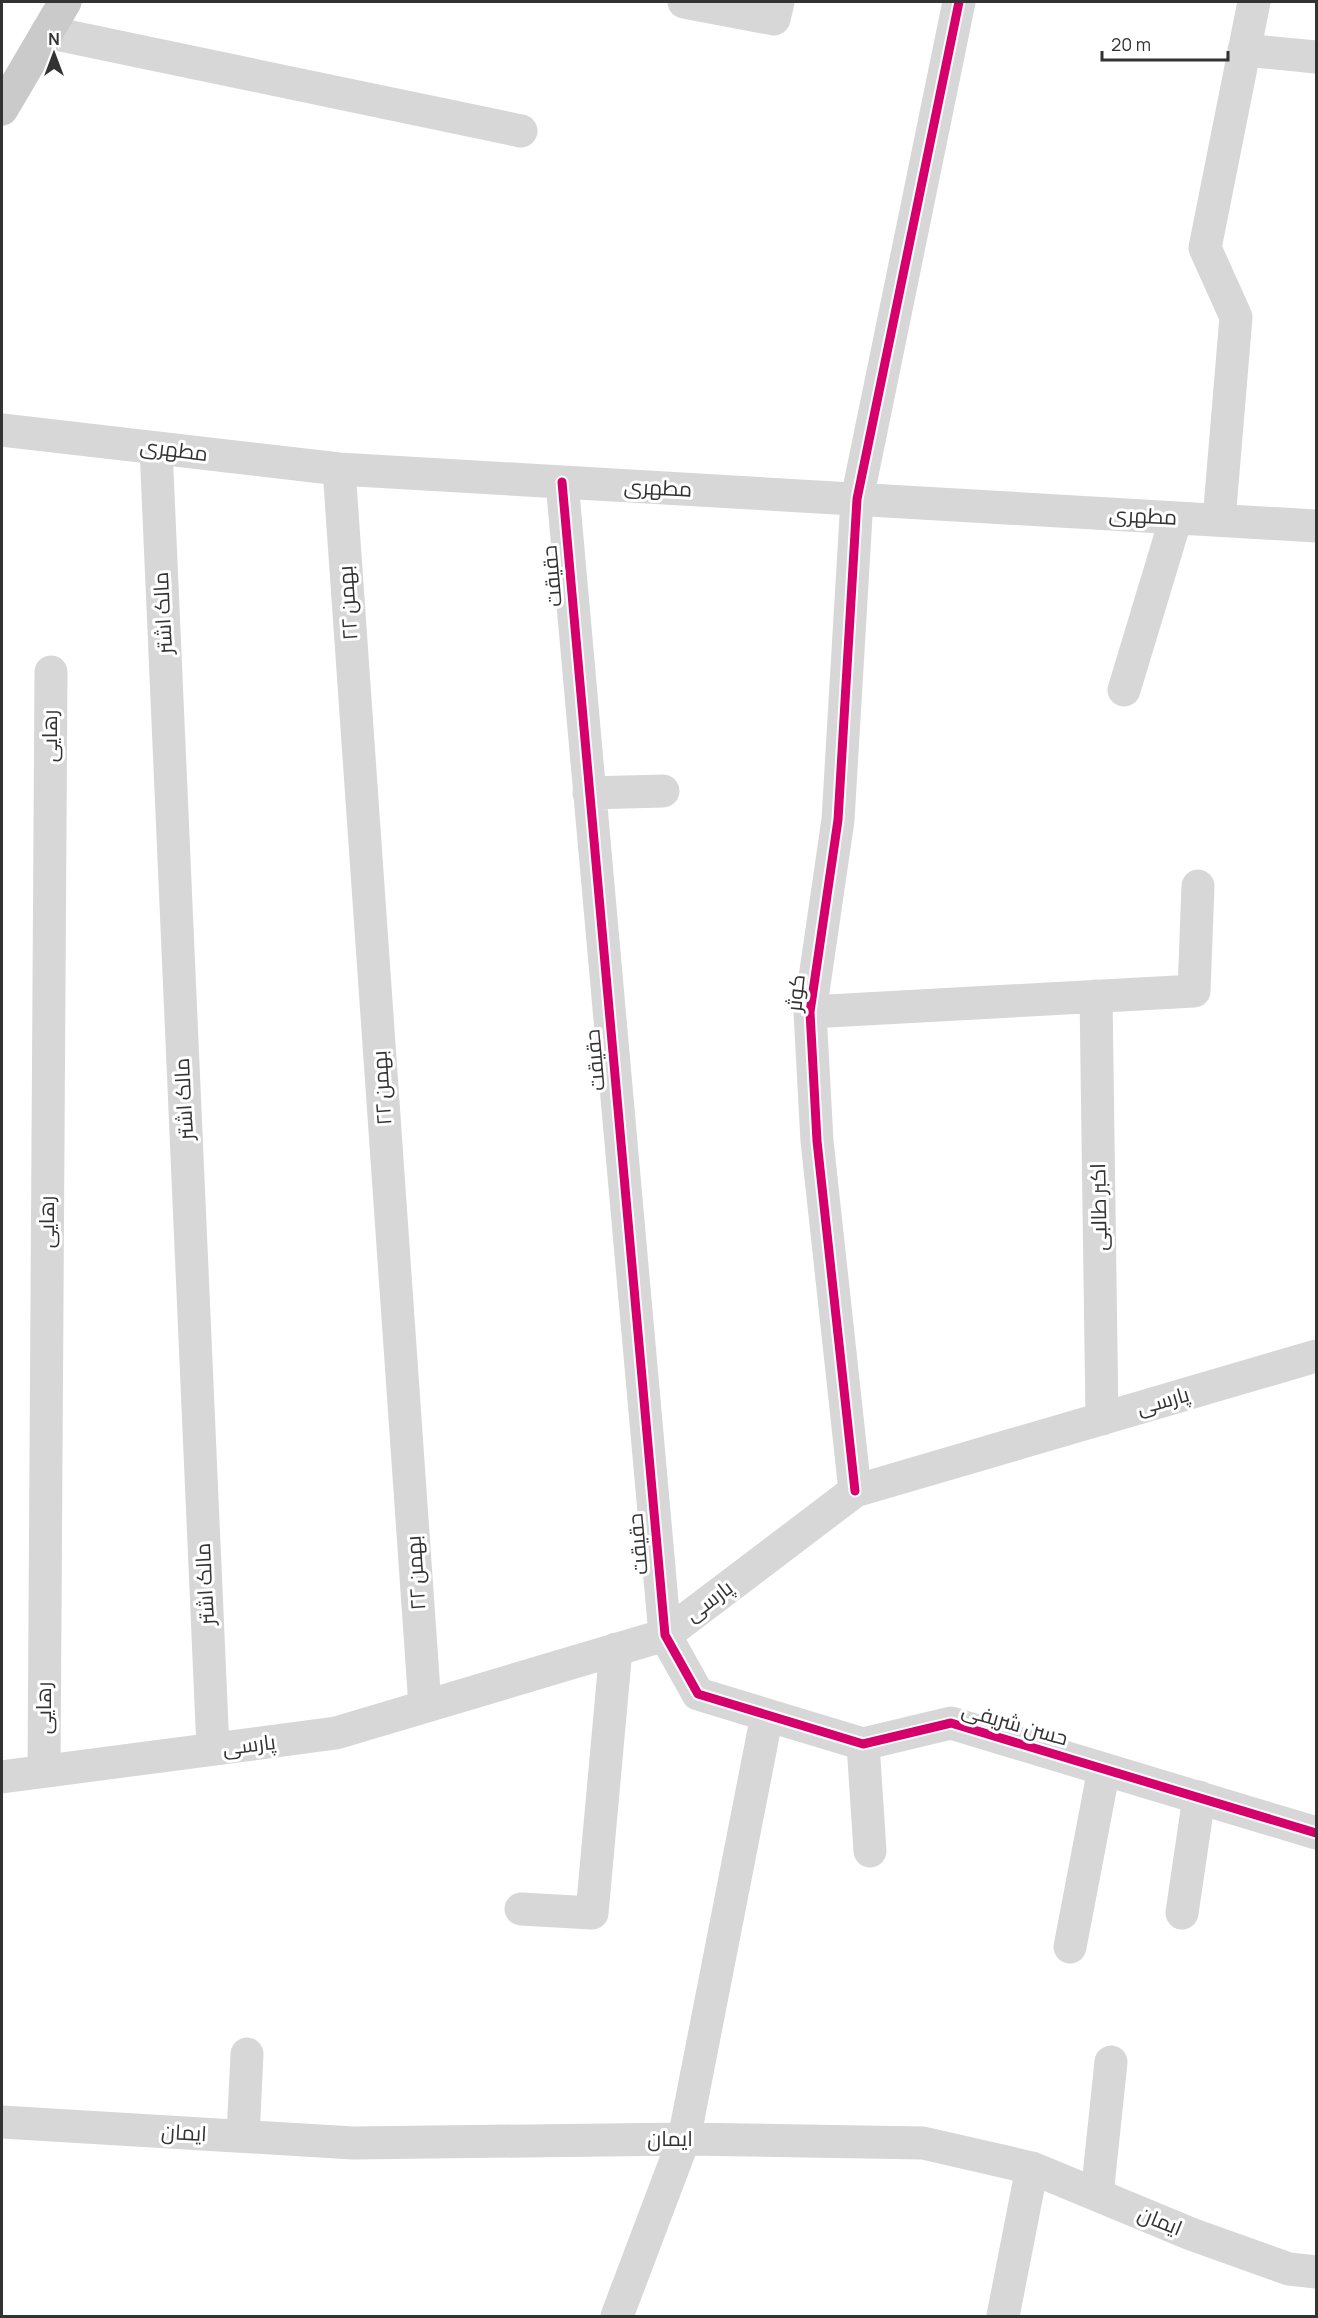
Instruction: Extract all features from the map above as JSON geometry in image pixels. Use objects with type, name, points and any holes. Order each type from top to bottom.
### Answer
[{"type":"main road","points":[[2,109],[66,2]]},
{"type":"street","points":[[684,2],[774,19],[778,2]]},
{"type":"street","name":"کوثر","points":[[855,1491],[817,1141],[810,1012],[838,820],[857,499],[958,2]]},
{"type":"street","points":[[1219,520],[1236,317],[1205,248],[1254,2]]},
{"type":"street","points":[[47,32],[521,131]]},
{"type":"street","points":[[1244,50],[1317,57]]},
{"type":"street","name":"مطهری","points":[[2,430],[339,470],[1317,526]]},
{"type":"street","name":"مالک اشتر","points":[[156,448],[213,1749]]},
{"type":"street","name":"۲۲ بهمن","points":[[339,470],[425,1706]]},
{"type":"street","name":"حقیقت","points":[[562,482],[665,1635]]},
{"type":"street","points":[[1124,690],[1176,518]]},
{"type":"street","name":"رهایی","points":[[44,1772],[51,672]]},
{"type":"street","points":[[590,793],[663,791]]},
{"type":"street","points":[[810,1012],[1194,991],[1198,886]]},
{"type":"street","name":"اکبر طالبی","points":[[1096,996],[1102,1419]]},
{"type":"street","name":"پارسی","points":[[2,1777],[336,1733],[665,1635],[855,1491],[1317,1356]]},
{"type":"street","points":[[665,1635],[698,1694],[863,1744],[870,1851]]},
{"type":"street","points":[[521,1909],[592,1913],[616,1649]]},
{"type":"street","points":[[617,2316],[684,2139],[767,1715]]},
{"type":"street","name":"حسن شریفی","points":[[863,1744],[951,1723],[1317,1833]]},
{"type":"street","points":[[1070,1947],[1104,1769]]},
{"type":"street","points":[[1182,1913],[1199,1797]]},
{"type":"street","points":[[243,2136],[247,2054]]},
{"type":"street","points":[[1097,2195],[1111,2062]]},
{"type":"street","name":"ایمان","points":[[2,2122],[353,2142],[684,2139],[923,2142],[1032,2168],[1191,2234],[1289,2269],[1317,2272]]},
{"type":"street","points":[[1003,2316],[1032,2168]]},
{"type":"cycle path","points":[[855,1491],[817,1141],[810,1012],[838,820],[857,499],[959,2]]},
{"type":"cycle path","points":[[562,482],[665,1635],[698,1694],[863,1744],[951,1723],[1316,1833]]}]
